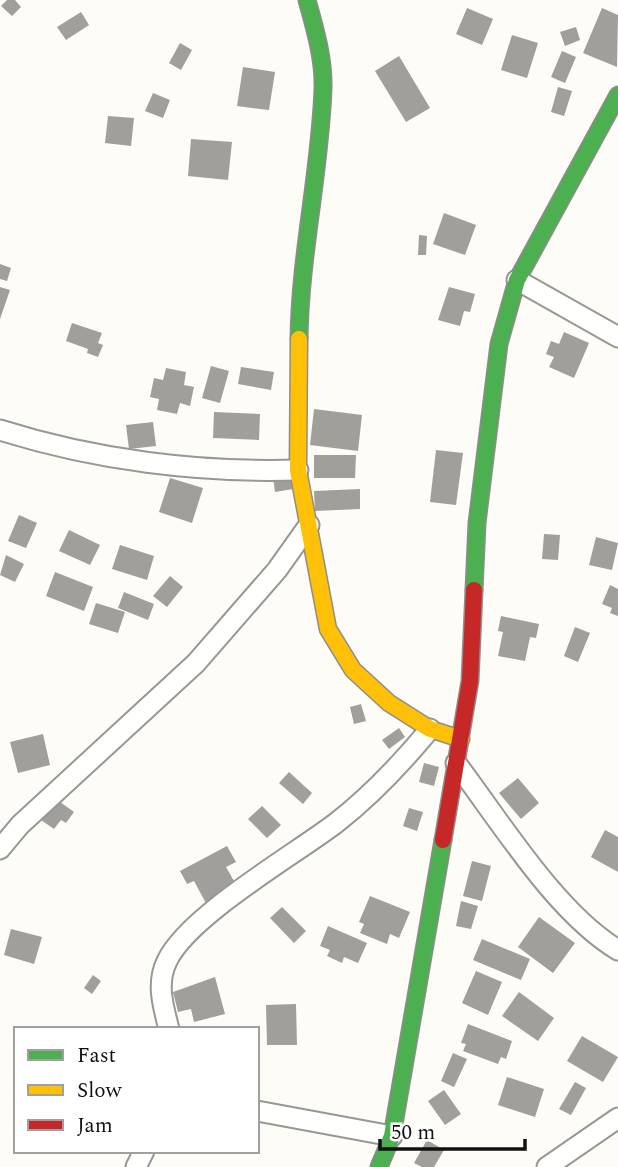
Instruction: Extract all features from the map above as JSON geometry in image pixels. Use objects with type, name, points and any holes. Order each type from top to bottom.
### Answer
[{"type":"street","points":[[307,0],[320,50],[323,88],[300,285],[298,470],[328,629],[353,670],[389,703],[430,729],[461,739]]},
{"type":"street","points":[[379,1167],[392,1136],[470,681],[477,523],[499,344],[517,280],[618,95]]},
{"type":"street","points":[[517,280],[618,337]]},
{"type":"street","points":[[0,430],[178,467],[243,472],[298,470]]},
{"type":"street","points":[[0,849],[7,827],[196,663],[277,570],[309,525]]},
{"type":"street","points":[[169,1027],[161,979],[175,948],[220,907],[335,823],[388,779],[430,729]]},
{"type":"street","points":[[456,763],[569,912],[599,939],[618,950]]},
{"type":"street","points":[[259,1111],[392,1136]]},
{"type":"street","points":[[547,1167],[569,1161],[618,1118]]},
{"type":"building","points":[[7,0],[15,0],[21,7],[12,16],[1,6]]},
{"type":"building","points":[[467,8],[493,19],[482,45],[456,34]]},
{"type":"building","points":[[602,8],[618,15],[617,67],[583,53]]},
{"type":"building","points":[[81,12],[89,25],[66,40],[57,27]]},
{"type":"building","points":[[576,27],[580,40],[565,46],[560,32]]},
{"type":"building","points":[[512,35],[538,43],[527,78],[501,70]]},
{"type":"building","points":[[180,43],[192,50],[181,70],[169,63]]},
{"type":"building","points":[[562,51],[576,57],[565,83],[551,77]]},
{"type":"building","points":[[399,56],[430,108],[406,122],[375,71]]},
{"type":"building","points":[[243,67],[275,72],[269,110],[237,106]]},
{"type":"building","points":[[558,87],[572,91],[564,116],[551,112]]},
{"type":"building","points":[[153,93],[170,100],[163,118],[145,111]]},
{"type":"building","points":[[108,116],[134,118],[131,146],[105,143]]},
{"type":"building","points":[[191,139],[232,142],[228,180],[188,176]]},
{"type":"building","points":[[444,213],[476,225],[465,255],[433,244]]},
{"type":"building","points":[[419,235],[427,236],[426,255],[418,255]]},
{"type":"building","points":[[0,264],[11,268],[7,281],[0,279]]},
{"type":"building","points":[[0,287],[10,290],[0,319]]},
{"type":"building","points":[[449,287],[475,294],[470,312],[464,311],[460,326],[438,320]]},
{"type":"building","points":[[72,323],[102,333],[98,343],[103,345],[98,357],[87,353],[88,349],[66,341]]},
{"type":"building","points":[[564,332],[589,343],[574,378],[549,367],[554,357],[546,354],[551,341],[559,344]]},
{"type":"building","points":[[211,366],[229,371],[220,403],[202,398]]},
{"type":"building","points":[[241,367],[274,372],[271,390],[238,384]]},
{"type":"building","points":[[166,368],[186,372],[184,385],[194,387],[190,406],[180,403],[177,414],[157,410],[159,399],[150,397],[154,378],[163,380]]},
{"type":"building","points":[[314,409],[362,415],[358,451],[310,445]]},
{"type":"building","points":[[214,412],[260,414],[259,440],[213,438]]},
{"type":"building","points":[[153,422],[156,446],[129,449],[126,425]]},
{"type":"building","points":[[436,450],[463,453],[456,505],[430,502]]},
{"type":"building","points":[[314,455],[356,455],[355,478],[314,478]]},
{"type":"building","points":[[296,473],[299,488],[275,492],[273,477]]},
{"type":"building","points":[[170,478],[203,488],[192,523],[159,512]]},
{"type":"building","points":[[360,489],[360,509],[315,511],[314,491]]},
{"type":"building","points":[[19,515],[37,523],[26,548],[8,541]]},
{"type":"building","points":[[69,530],[100,545],[90,565],[59,551]]},
{"type":"building","points":[[544,534],[560,535],[558,560],[542,559]]},
{"type":"building","points":[[596,537],[618,543],[612,570],[589,565]]},
{"type":"building","points":[[120,545],[154,556],[147,580],[112,569]]},
{"type":"building","points":[[6,555],[24,564],[15,582],[0,575]]},
{"type":"building","points":[[55,572],[93,587],[84,611],[46,596]]},
{"type":"building","points":[[170,576],[183,587],[167,607],[153,596]]},
{"type":"building","points":[[610,585],[618,589],[618,616],[610,613],[612,608],[602,604]]},
{"type":"building","points":[[124,592],[154,604],[148,620],[118,608]]},
{"type":"building","points":[[96,603],[125,612],[118,633],[89,624]]},
{"type":"building","points":[[501,616],[539,624],[536,638],[530,637],[525,661],[498,656],[503,632],[498,631]]},
{"type":"building","points":[[575,627],[590,633],[578,662],[564,656]]},
{"type":"building","points":[[361,704],[366,721],[354,724],[350,707]]},
{"type":"building","points":[[399,728],[405,737],[389,749],[382,740]]},
{"type":"building","points":[[43,734],[50,765],[18,773],[10,742]]},
{"type":"building","points":[[424,763],[439,767],[434,786],[419,782]]},
{"type":"building","points":[[289,772],[312,793],[303,804],[279,783]]},
{"type":"building","points":[[518,778],[539,803],[521,819],[499,793]]},
{"type":"building","points":[[56,799],[74,812],[66,823],[61,820],[54,829],[41,820]]},
{"type":"building","points":[[262,806],[281,825],[267,838],[248,819]]},
{"type":"building","points":[[409,808],[423,812],[417,831],[403,826]]},
{"type":"building","points":[[605,830],[618,837],[618,872],[591,857]]},
{"type":"building","points":[[227,846],[236,862],[226,867],[238,888],[207,905],[194,881],[187,884],[180,871]]},
{"type":"building","points":[[472,861],[491,866],[482,901],[463,896]]},
{"type":"building","points":[[370,896],[410,912],[399,938],[390,934],[387,944],[360,933],[364,924],[359,922]]},
{"type":"building","points":[[461,901],[478,906],[471,929],[456,926]]},
{"type":"building","points":[[282,907],[306,931],[294,943],[270,918]]},
{"type":"building","points":[[539,917],[575,943],[553,973],[518,947]]},
{"type":"building","points":[[328,926],[367,943],[358,963],[344,957],[342,963],[327,956],[330,950],[320,946]]},
{"type":"building","points":[[11,929],[42,937],[34,964],[4,955]]},
{"type":"building","points":[[482,939],[530,959],[521,980],[473,960]]},
{"type":"building","points":[[476,971],[502,982],[488,1015],[462,1003]]},
{"type":"building","points":[[93,975],[101,981],[92,994],[84,988]]},
{"type":"building","points":[[215,977],[225,1014],[194,1022],[191,1009],[178,1012],[173,992]]},
{"type":"building","points":[[519,992],[554,1018],[538,1041],[502,1016]]},
{"type":"building","points":[[296,1004],[297,1045],[267,1045],[266,1005]]},
{"type":"building","points":[[468,1024],[512,1041],[506,1059],[501,1057],[498,1064],[463,1051],[466,1044],[461,1043]]},
{"type":"building","points":[[582,1036],[618,1057],[603,1082],[567,1061]]},
{"type":"building","points":[[453,1053],[467,1059],[454,1087],[441,1081]]},
{"type":"building","points":[[507,1077],[544,1089],[535,1117],[498,1105]]},
{"type":"building","points":[[575,1082],[586,1088],[571,1115],[559,1109]]},
{"type":"building","points":[[444,1090],[461,1114],[445,1125],[428,1101]]},
{"type":"building","points":[[427,1140],[444,1150],[434,1167],[422,1167],[414,1163]]},
{"type":"traffic: fast","points":[[299,339],[323,89],[320,55],[307,0]]},
{"type":"traffic: fast","points":[[474,590],[477,523],[499,344],[517,280],[618,95]]},
{"type":"traffic: fast","points":[[379,1167],[392,1136],[443,840]]},
{"type":"traffic: slow","points":[[299,339],[298,470],[328,629],[353,670],[389,703],[430,729],[461,739]]},
{"type":"traffic: jam","points":[[443,840],[470,681],[474,590]]}]
